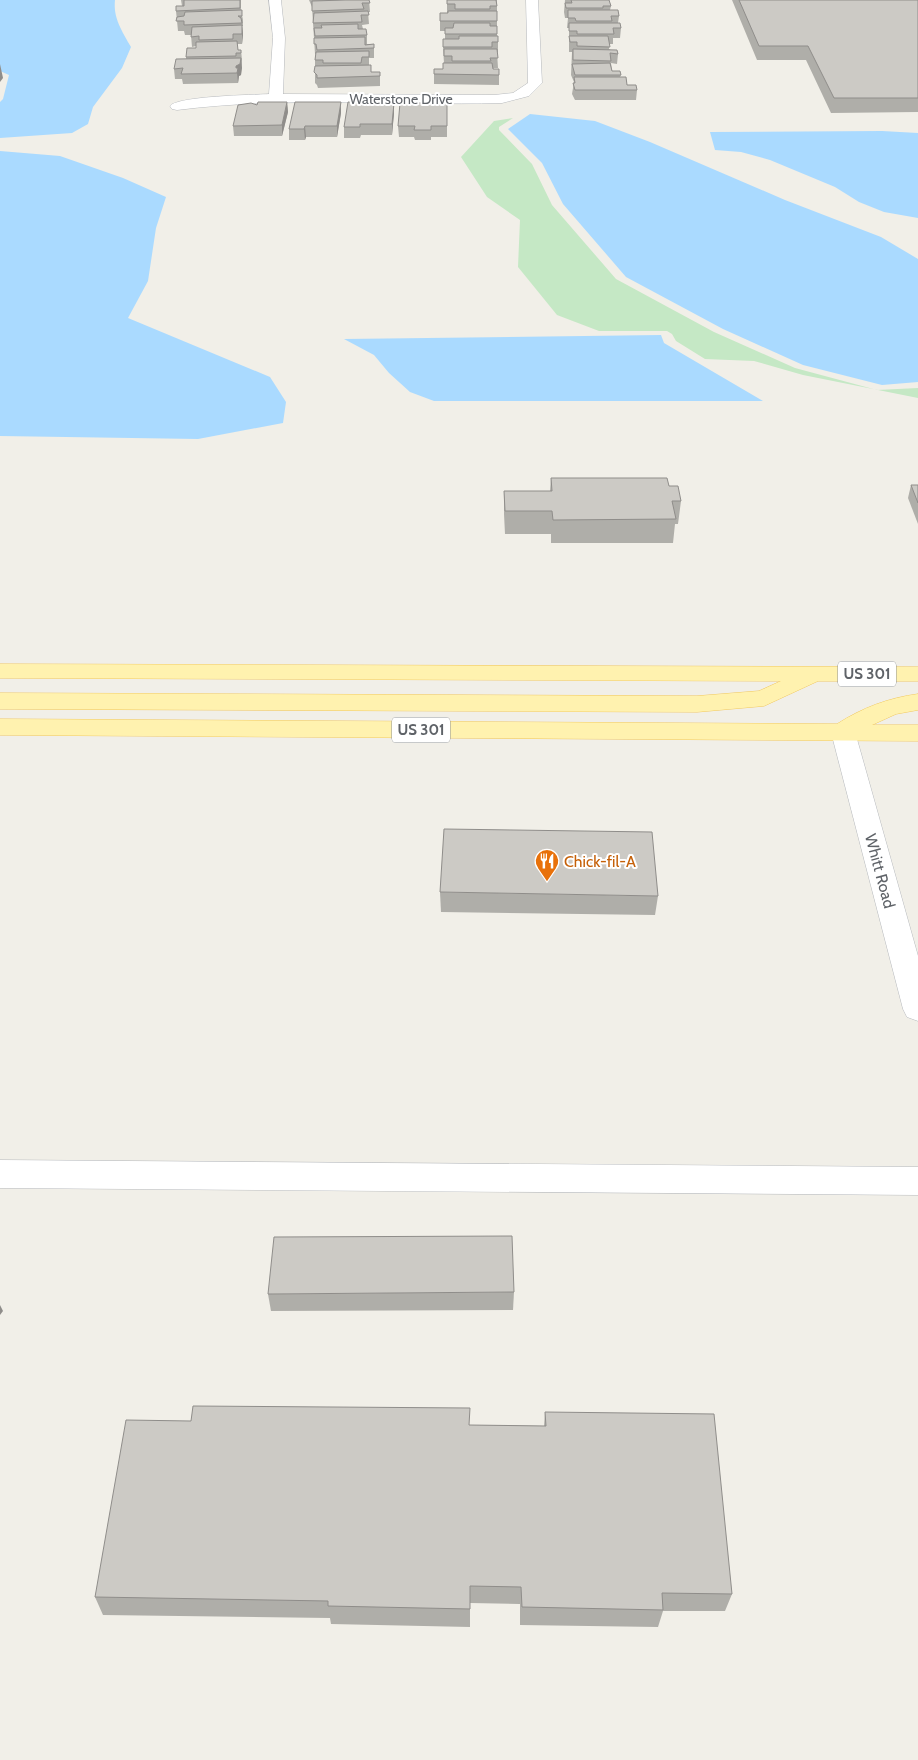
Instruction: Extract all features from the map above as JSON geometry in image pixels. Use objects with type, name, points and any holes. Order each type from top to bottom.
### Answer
[{"type":"main road","name":"US 301","points":[[0,671],[918,674]]},
{"type":"main road","points":[[0,701],[697,704],[764,698],[815,674]]},
{"type":"main road","points":[[843,732],[861,719],[882,709],[918,702]]},
{"type":"main road","name":"US 301","points":[[0,727],[918,732]]},
{"type":"street","points":[[276,0],[279,38],[276,98]]},
{"type":"street","name":"Waterstone Drive","points":[[177,106],[223,100],[276,98],[478,99],[518,96],[530,91],[536,83],[532,0]]},
{"type":"street","name":"Whitt Road","points":[[843,732],[918,1009]]},
{"type":"street","points":[[0,1174],[918,1181]]},
{"type":"green space","points":[[513,118],[499,127],[499,130],[532,164],[552,205],[616,279],[714,332],[795,368],[874,389],[803,375],[754,361],[705,359],[676,341],[672,334],[667,331],[599,331],[557,315],[518,267],[520,220],[487,197],[461,157],[494,121]]},
{"type":"green space","points":[[918,388],[918,398],[878,390]]},
{"type":"water","points":[[0,0],[115,0],[117,19],[131,47],[122,68],[93,107],[88,124],[72,133],[0,138],[0,102],[3,99],[9,75],[0,71]]},
{"type":"water","points":[[530,114],[595,121],[650,142],[785,200],[881,237],[918,259],[918,382],[882,385],[803,365],[723,329],[626,277],[563,204],[542,163],[508,129]]},
{"type":"water","points":[[882,131],[918,133],[918,218],[884,212],[859,202],[835,187],[770,160],[741,152],[715,150],[710,132]]},
{"type":"water","points":[[0,151],[60,156],[123,178],[166,197],[156,228],[148,281],[128,318],[270,377],[286,402],[283,423],[198,439],[0,436]]},
{"type":"water","points":[[661,335],[664,343],[763,401],[434,401],[410,392],[389,373],[374,355],[344,339]]},
{"type":"building","points":[[184,0],[240,0],[240,8],[176,11],[176,6],[184,6]]},
{"type":"building","points":[[369,0],[370,3],[362,3],[364,9],[312,11],[312,1]]},
{"type":"building","points":[[447,0],[496,0],[497,6],[490,6],[490,9],[455,9],[455,4],[447,4]]},
{"type":"building","points":[[571,0],[609,0],[611,6],[603,6],[603,8],[566,8],[565,3],[572,3]]},
{"type":"building","points":[[739,0],[918,0],[918,98],[834,98],[808,46],[759,46]]},
{"type":"building","points":[[242,10],[242,16],[238,16],[241,18],[242,23],[184,25],[184,21],[176,21],[177,17],[184,16],[185,12]]},
{"type":"building","points":[[568,10],[618,10],[619,16],[611,16],[612,21],[576,21],[575,18],[568,18]]},
{"type":"building","points":[[368,11],[369,15],[361,15],[362,22],[313,23],[314,13]]},
{"type":"building","points":[[448,11],[497,11],[497,21],[440,21],[440,13],[448,13]]},
{"type":"building","points":[[454,23],[490,23],[490,26],[497,26],[497,34],[445,34],[445,28],[453,28]]},
{"type":"building","points":[[569,23],[620,23],[621,28],[613,28],[614,34],[577,34],[577,31],[569,31]]},
{"type":"building","points":[[358,24],[358,29],[366,29],[367,35],[315,36],[314,28],[322,28],[321,25]]},
{"type":"building","points":[[242,25],[242,34],[233,34],[233,39],[199,40],[199,36],[191,37],[192,27]]},
{"type":"building","points":[[459,36],[498,36],[498,42],[492,42],[492,47],[443,47],[443,39],[459,39]]},
{"type":"building","points":[[569,36],[608,36],[610,47],[577,46],[577,42],[570,42]]},
{"type":"building","points":[[365,37],[365,45],[374,44],[374,48],[317,50],[316,44],[314,44],[314,38]]},
{"type":"building","points":[[237,41],[238,50],[241,50],[241,53],[236,53],[236,56],[186,57],[187,48],[196,48],[196,42]]},
{"type":"building","points":[[444,49],[497,49],[498,58],[490,58],[491,61],[452,61],[452,56],[444,56]]},
{"type":"building","points":[[573,49],[617,50],[618,54],[610,53],[611,61],[573,60]]},
{"type":"building","points":[[369,51],[369,57],[362,57],[361,63],[323,63],[323,60],[315,60],[316,52]]},
{"type":"building","points":[[241,58],[240,64],[236,66],[238,68],[237,73],[181,74],[183,68],[174,69],[176,59]]},
{"type":"building","points":[[443,63],[492,63],[493,69],[499,69],[499,75],[434,74],[434,69],[443,69]]},
{"type":"building","points":[[610,63],[612,71],[620,71],[621,75],[575,75],[572,64]]},
{"type":"building","points":[[371,65],[371,72],[380,72],[380,76],[317,78],[314,72],[315,66]]},
{"type":"building","points":[[574,77],[626,77],[627,85],[636,85],[637,90],[575,90]]},
{"type":"building","points":[[258,102],[287,102],[282,125],[233,126],[238,105],[251,103],[257,105]]},
{"type":"building","points":[[295,102],[341,102],[337,126],[305,126],[304,129],[289,129]]},
{"type":"building","points":[[348,102],[394,103],[392,124],[360,124],[360,127],[344,127]]},
{"type":"building","points":[[400,103],[447,103],[447,126],[431,126],[431,130],[414,130],[415,126],[398,126]]},
{"type":"building","points":[[551,478],[667,478],[669,486],[678,486],[681,501],[672,501],[676,519],[553,520],[552,511],[505,511],[504,491],[552,491]]},
{"type":"building","points":[[911,485],[918,485],[918,503]]},
{"type":"building","name":"Chick-fil-A","points":[[444,829],[652,832],[658,896],[440,892]]},
{"type":"building","points":[[512,1236],[514,1292],[268,1294],[274,1237]]},
{"type":"building","points":[[193,1406],[470,1408],[469,1425],[546,1426],[545,1412],[714,1414],[732,1594],[662,1593],[663,1610],[522,1607],[521,1587],[470,1586],[470,1609],[328,1606],[328,1601],[95,1597],[126,1420],[191,1421]]},
{"type":"place","name":"Chick-fil-A","points":[[547,882]]}]
